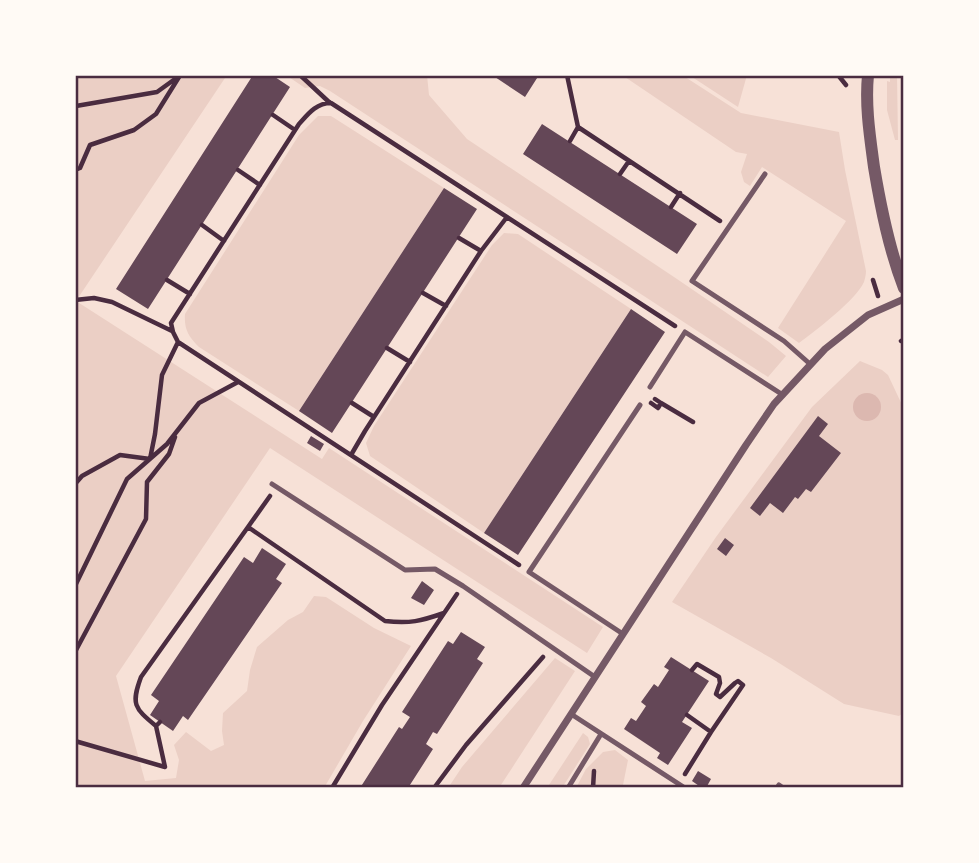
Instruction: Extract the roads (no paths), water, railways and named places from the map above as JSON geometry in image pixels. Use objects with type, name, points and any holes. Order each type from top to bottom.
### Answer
[{"type":"street","points":[[868,75],[869,131],[877,184],[893,261],[904,288]]},
{"type":"street","points":[[523,788],[746,445],[783,395],[825,349],[869,315],[904,299]]},
{"type":"lane","points":[[765,174],[692,281],[784,341],[810,364]]},
{"type":"lane","points":[[650,387],[685,332],[783,395]]},
{"type":"lane","points":[[623,634],[529,572],[640,405]]},
{"type":"lane","points":[[274,485],[405,570],[435,569],[595,677]]},
{"type":"lane","points":[[571,714],[685,788]]},
{"type":"lane","points":[[568,788],[601,734]]},
{"type":"lane","points":[[777,788],[779,785],[783,788]]}]
